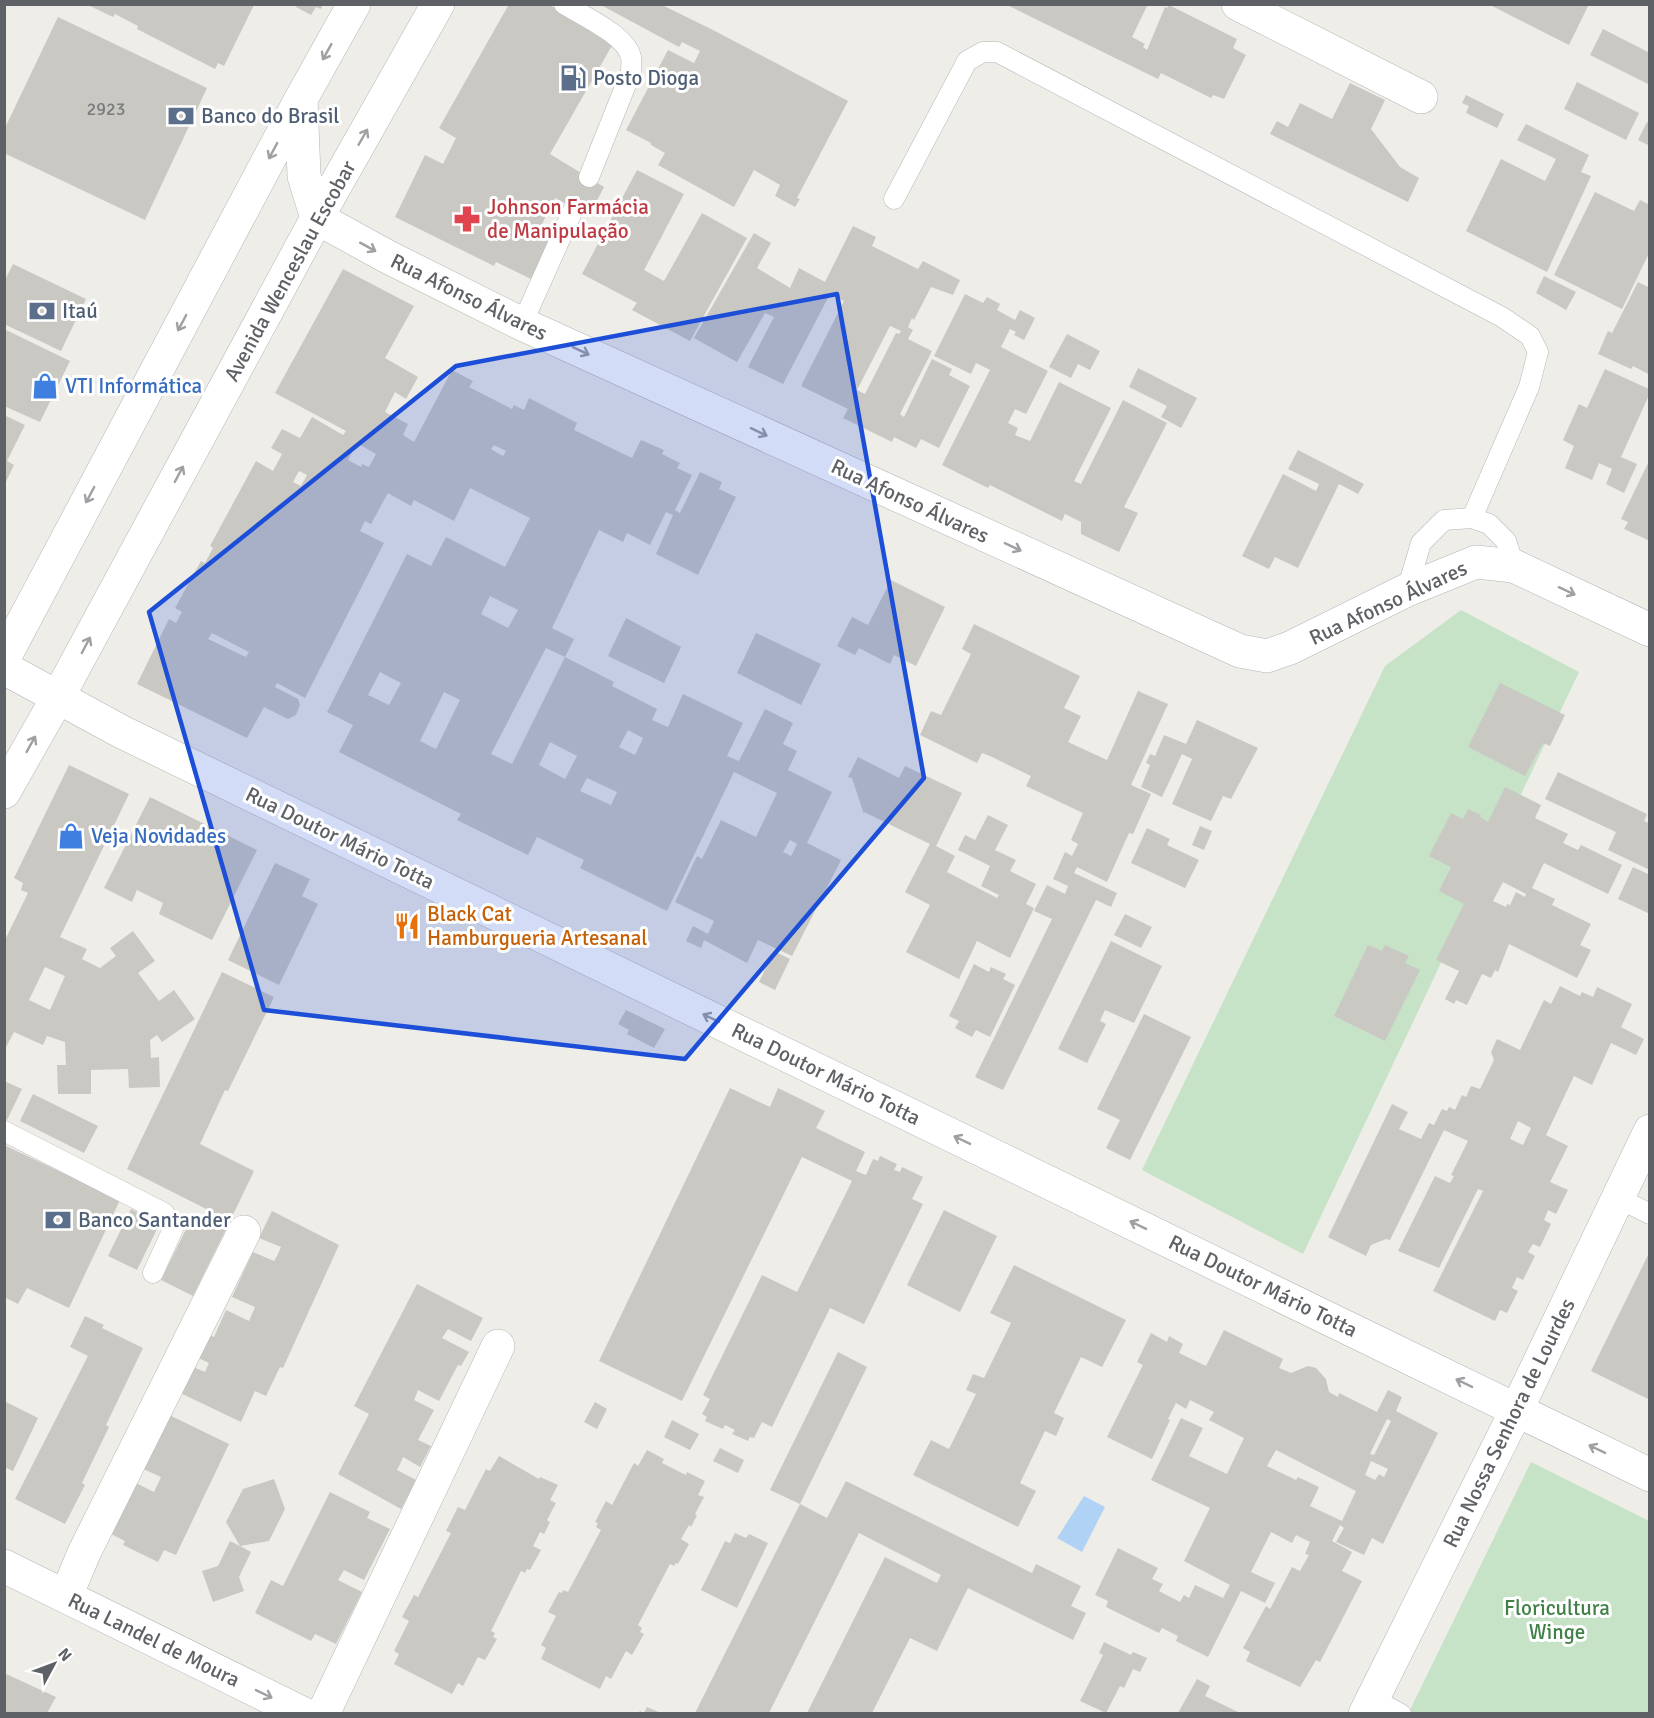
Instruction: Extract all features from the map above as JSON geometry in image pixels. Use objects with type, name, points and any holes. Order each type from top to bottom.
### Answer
[{"type":"street","points":[[4,658],[300,99],[354,4]]},
{"type":"street","name":"Avenida Wenceslau Escobar","points":[[4,792],[58,697],[317,218],[438,4]]},
{"type":"street","points":[[1238,4],[1421,97]]},
{"type":"street","points":[[300,99],[304,176],[317,218]]},
{"type":"street","name":"Rua Afonso Álvares","points":[[317,218],[386,256],[522,324],[1240,651],[1267,656],[1290,648],[1407,590],[1476,562],[1514,566],[1650,630]]},
{"type":"street","name":"Rua Doutor Mário Totta","points":[[4,668],[122,732],[1650,1475]]},
{"type":"street","name":"Rua Nossa Senhora de Lourdes","points":[[1380,1709],[1517,1409],[1650,1131]]},
{"type":"street","points":[[66,1596],[84,1553],[244,1233]]},
{"type":"street","points":[[323,1713],[498,1346]]},
{"type":"street","name":"Rua Landel de Moura","points":[[4,1566],[304,1713]]},
{"type":"lane","points":[[564,4],[608,31],[624,44],[631,57],[631,72],[589,177]]},
{"type":"lane","points":[[894,199],[967,61],[983,52],[997,52],[1502,317],[1530,336],[1538,352],[1529,387],[1472,518]]},
{"type":"lane","points":[[522,324],[574,208]]},
{"type":"lane","points":[[1407,590],[1421,543],[1444,520],[1472,518],[1489,524],[1506,541],[1514,566]]},
{"type":"lane","points":[[4,1131],[164,1213],[173,1229],[153,1273]]},
{"type":"lane","points":[[1618,1197],[1650,1214]]},
{"type":"highlighted area","points":[[837,294],[924,778],[685,1059],[264,1010],[149,612],[456,366]]},
{"type":"green space","points":[[1461,610],[1579,672],[1303,1254],[1142,1170],[1385,666]]},
{"type":"green space","name":"Floricultura Winge","points":[[1531,1462],[1649,1521],[1649,1713],[1408,1714]]},
{"type":"water","points":[[1084,1496],[1105,1507],[1082,1552],[1057,1538]]},
{"type":"building","points":[[297,4],[323,4],[321,9],[316,7],[311,15],[296,7]]},
{"type":"building","points":[[509,4],[548,4],[614,42],[550,154],[604,187],[589,216],[555,198],[540,228],[558,237],[535,281],[496,262],[494,266],[395,217],[425,155],[443,164],[456,138],[439,128]]},
{"type":"building","points":[[599,4],[660,4],[848,101],[797,198],[800,199],[795,207],[775,196],[780,185],[754,170],[734,207],[658,165],[665,153],[626,130],[668,50],[694,63],[700,51],[682,42],[679,47]]},
{"type":"building","points":[[1005,4],[1148,4],[1132,37],[1145,44],[1143,47],[1147,50],[1165,7],[1169,5],[1237,39],[1233,48],[1246,55],[1224,99],[1213,95],[1211,98],[1161,73],[1158,79]]},
{"type":"building","points":[[1488,4],[1589,4],[1569,45]]},
{"type":"building","points":[[88,5],[254,5],[224,66],[218,63],[215,69],[137,29],[138,26],[115,14],[113,17]]},
{"type":"building","points":[[58,17],[207,88],[145,220],[4,153],[4,130]]},
{"type":"building","points":[[1603,29],[1650,53],[1650,85],[1590,55]]},
{"type":"building","points":[[1577,82],[1639,113],[1626,140],[1564,109]]},
{"type":"building","points":[[1350,83],[1385,100],[1371,129],[1400,167],[1419,178],[1408,202],[1270,134],[1277,121],[1288,127],[1300,103],[1332,119]]},
{"type":"building","points":[[1466,95],[1504,114],[1497,128],[1466,113],[1469,106],[1462,103]]},
{"type":"building","points":[[1647,122],[1650,123],[1650,146],[1638,140]]},
{"type":"building","points":[[1526,124],[1589,155],[1581,172],[1591,176],[1547,272],[1466,231],[1501,159],[1545,181],[1556,159],[1517,140]]},
{"type":"building","points":[[637,170],[684,194],[644,270],[664,281],[702,213],[747,238],[690,341],[632,310],[637,303],[582,274]]},
{"type":"building","points":[[1595,192],[1634,211],[1640,200],[1650,205],[1650,251],[1622,309],[1554,275]]},
{"type":"building","points":[[853,226],[876,237],[872,246],[918,269],[923,261],[960,280],[953,295],[931,287],[908,327],[913,330],[908,339],[932,351],[900,414],[904,417],[932,359],[952,369],[949,375],[970,386],[939,448],[921,439],[916,448],[894,437],[892,442],[843,418],[848,409],[801,386],[844,301],[830,294],[783,384],[748,367],[774,317],[765,313],[737,362],[694,338],[754,233],[771,243],[757,268],[790,288],[799,268],[825,282]],"holes":[[[890,326],[901,331],[899,334],[896,333],[865,394],[857,390]]]},
{"type":"building","name":"Itaú","points":[[13,264],[86,299],[61,351],[4,324],[4,282]]},
{"type":"building","points":[[343,269],[414,306],[385,358],[418,377],[406,399],[395,392],[385,412],[408,424],[403,435],[414,442],[452,370],[473,381],[469,387],[512,409],[514,405],[524,410],[529,398],[577,423],[574,430],[632,458],[641,440],[664,450],[662,454],[680,463],[677,468],[692,475],[675,510],[680,513],[700,472],[722,482],[719,489],[736,497],[698,575],[656,554],[673,515],[666,512],[650,545],[627,533],[623,542],[599,530],[552,628],[574,639],[565,657],[614,682],[612,686],[657,709],[652,720],[668,727],[683,694],[743,723],[727,756],[739,761],[765,709],[793,723],[783,744],[797,751],[788,770],[832,792],[807,843],[841,860],[792,956],[758,940],[747,963],[704,940],[701,948],[686,941],[693,926],[708,934],[714,921],[675,902],[697,856],[702,859],[721,820],[756,837],[777,793],[734,772],[667,911],[580,868],[584,860],[537,837],[528,855],[457,820],[461,814],[339,752],[353,725],[327,712],[407,554],[431,566],[446,537],[505,567],[530,518],[470,488],[454,521],[414,500],[411,506],[388,493],[371,524],[365,521],[360,531],[384,543],[305,698],[277,683],[275,687],[298,699],[300,705],[296,715],[288,719],[264,707],[247,738],[137,684],[169,619],[176,623],[182,612],[175,608],[201,561],[205,563],[213,548],[210,546],[256,461],[273,471],[282,454],[271,448],[282,429],[300,438],[312,417],[343,435],[346,431],[275,393]],"holes":[[[357,443],[376,454],[369,467],[362,464],[361,467],[348,460]],[[494,445],[506,451],[503,456],[491,449]],[[299,471],[307,475],[301,486],[293,482]],[[490,596],[518,610],[508,628],[481,614]],[[212,633],[249,652],[246,657],[208,639]],[[546,648],[565,657],[512,764],[491,754]],[[380,672],[401,683],[389,705],[368,695]],[[444,692],[460,700],[436,749],[420,741]],[[628,730],[643,738],[635,755],[619,747]],[[550,742],[577,756],[565,779],[539,765]],[[587,778],[617,792],[611,805],[580,791]],[[790,840],[797,844],[791,856],[783,852]]]},
{"type":"building","points":[[1544,276],[1576,292],[1566,310],[1536,293]]},
{"type":"building","points":[[1638,282],[1650,288],[1650,375],[1633,366],[1631,369],[1598,354],[1608,331],[1612,333]]},
{"type":"building","points":[[965,294],[983,303],[987,297],[1000,304],[997,310],[1015,320],[1020,310],[1035,318],[1024,340],[1014,335],[1016,332],[1010,329],[1001,347],[1048,371],[1026,414],[1015,409],[1008,423],[1018,428],[1015,435],[1030,441],[1059,382],[1111,408],[1074,481],[1081,484],[1123,400],[1167,423],[1124,507],[1138,513],[1119,552],[1081,534],[1081,522],[1065,514],[1062,521],[990,485],[988,488],[942,465],[990,370],[976,363],[971,374],[934,356]]},
{"type":"building","points":[[4,329],[70,361],[40,422],[4,406]]},
{"type":"building","points":[[1067,334],[1100,351],[1090,370],[1078,364],[1071,378],[1049,367]]},
{"type":"building","points":[[1138,368],[1197,398],[1181,428],[1161,417],[1167,406],[1129,387]]},
{"type":"building","points":[[1605,369],[1649,389],[1649,395],[1621,457],[1637,464],[1624,493],[1606,484],[1612,469],[1599,463],[1592,480],[1565,468],[1574,446],[1563,440],[1579,404],[1587,408]]},
{"type":"building","points":[[4,415],[25,425],[7,461],[14,465],[4,486]]},
{"type":"building","points":[[1298,450],[1364,484],[1358,494],[1339,484],[1298,568],[1275,557],[1269,569],[1242,556],[1283,474],[1316,491],[1319,484],[1288,469]]},
{"type":"building","points":[[1650,459],[1650,541],[1624,529],[1628,522],[1621,519]]},
{"type":"building","points":[[891,580],[945,607],[916,666],[894,655],[890,664],[859,648],[855,655],[837,646],[852,617],[868,625]]},
{"type":"building","points":[[626,618],[681,647],[664,683],[608,656]]},
{"type":"building","points":[[974,624],[1080,676],[1064,708],[1081,716],[1068,742],[1107,760],[1138,691],[1168,704],[1131,785],[1151,794],[1133,834],[1129,833],[1107,882],[1077,867],[1074,873],[1117,893],[1111,907],[1096,900],[1003,1090],[975,1077],[1052,919],[1034,911],[1047,885],[1065,894],[1068,886],[1053,879],[1065,852],[1072,856],[1078,844],[1071,840],[1083,813],[1026,786],[1031,776],[992,757],[982,753],[977,763],[920,735],[931,711],[941,715],[971,654],[962,649]]},
{"type":"building","points":[[756,633],[821,664],[801,705],[737,673]]},
{"type":"building","points":[[1500,683],[1565,715],[1550,746],[1543,743],[1525,776],[1468,747]]},
{"type":"building","points":[[1197,720],[1258,748],[1231,799],[1223,796],[1211,821],[1172,804],[1192,759],[1182,754],[1162,797],[1141,787],[1150,765],[1146,763],[1150,754],[1155,756],[1164,735],[1186,744]]},
{"type":"building","points":[[858,757],[899,778],[905,766],[962,793],[936,846],[955,856],[947,872],[997,898],[999,895],[981,886],[990,866],[958,850],[965,835],[975,840],[988,815],[1008,825],[995,850],[1016,860],[1010,871],[1036,884],[1026,904],[1034,908],[1010,958],[977,941],[959,979],[906,952],[930,905],[905,892],[930,844],[864,812],[864,814],[852,778],[848,777]]},
{"type":"building","points":[[69,765],[129,794],[60,937],[87,949],[82,959],[100,968],[116,956],[110,948],[133,931],[155,961],[138,973],[159,1001],[174,990],[195,1019],[162,1042],[157,1035],[150,1040],[151,1058],[159,1057],[160,1087],[129,1088],[128,1069],[91,1070],[91,1094],[58,1094],[57,1065],[66,1065],[65,1042],[47,1036],[43,1045],[14,1032],[4,1051],[4,942],[28,893],[21,890],[23,883],[14,878]],"holes":[[[45,967],[65,976],[50,1010],[29,1000]]]},
{"type":"building","points":[[1558,772],[1647,814],[1644,821],[1650,824],[1650,870],[1608,850],[1616,832],[1545,799]]},
{"type":"building","points":[[1505,787],[1541,805],[1535,818],[1568,834],[1563,843],[1578,850],[1581,845],[1622,865],[1608,894],[1544,863],[1532,888],[1555,899],[1552,905],[1591,924],[1580,945],[1591,950],[1577,978],[1509,944],[1498,972],[1495,970],[1491,978],[1482,974],[1467,1005],[1456,1000],[1454,1004],[1445,999],[1459,971],[1436,960],[1464,904],[1439,891],[1451,867],[1429,856],[1451,813],[1463,819],[1468,809],[1481,815],[1480,817],[1488,822]],"holes":[[[1503,882],[1526,894],[1525,897],[1516,892],[1510,905],[1507,904],[1506,907],[1493,901]]]},
{"type":"building","points":[[150,797],[257,850],[212,940],[159,914],[163,903],[137,890],[132,902],[104,888]]},
{"type":"building","points":[[1200,826],[1212,831],[1204,850],[1192,845]]},
{"type":"building","points":[[1147,828],[1170,839],[1167,845],[1199,860],[1185,888],[1131,863]]},
{"type":"building","points":[[275,863],[310,879],[302,896],[318,904],[279,985],[228,960]]},
{"type":"building","points":[[1633,867],[1650,875],[1650,914],[1618,899]]},
{"type":"building","points":[[1125,914],[1152,927],[1141,948],[1114,935]]},
{"type":"building","points":[[1111,941],[1162,966],[1134,1023],[1105,1010],[1100,1021],[1106,1024],[1087,1063],[1058,1049]]},
{"type":"building","points":[[1368,945],[1382,951],[1385,945],[1409,956],[1405,963],[1420,970],[1385,1041],[1334,1016]]},
{"type":"building","points":[[774,951],[790,959],[775,990],[759,982]]},
{"type":"building","points":[[974,964],[989,972],[991,967],[1006,974],[1003,979],[1015,985],[990,1037],[976,1030],[972,1037],[955,1028],[959,1021],[949,1016]]},
{"type":"building","points":[[222,972],[274,997],[228,1091],[225,1090],[200,1144],[254,1171],[230,1221],[127,1169]]},
{"type":"building","points":[[1560,986],[1580,996],[1582,992],[1593,997],[1597,987],[1632,1004],[1621,1027],[1644,1039],[1636,1055],[1611,1043],[1592,1085],[1574,1076],[1546,1135],[1568,1146],[1550,1182],[1568,1190],[1556,1214],[1548,1210],[1544,1220],[1551,1224],[1540,1247],[1533,1244],[1528,1252],[1535,1256],[1523,1280],[1517,1277],[1512,1288],[1518,1291],[1507,1313],[1500,1310],[1495,1321],[1433,1291],[1483,1191],[1478,1189],[1439,1268],[1398,1251],[1435,1176],[1450,1183],[1454,1176],[1451,1175],[1468,1141],[1444,1130],[1390,1240],[1386,1239],[1371,1245],[1366,1256],[1328,1237],[1392,1104],[1408,1112],[1399,1129],[1421,1139],[1429,1123],[1434,1125],[1442,1109],[1447,1111],[1449,1107],[1455,1110],[1462,1095],[1466,1097],[1471,1086],[1480,1089],[1494,1060],[1491,1052],[1497,1039],[1520,1050],[1544,1000],[1551,1004]],"holes":[[[1518,1121],[1531,1128],[1523,1145],[1510,1139]]]},
{"type":"building","points":[[626,1010],[665,1029],[654,1048],[627,1034],[629,1030],[618,1024]]},
{"type":"building","points":[[1144,1014],[1191,1037],[1130,1160],[1106,1148],[1120,1120],[1097,1109]]},
{"type":"building","points":[[4,1081],[22,1089],[7,1120],[4,1118]]},
{"type":"building","points":[[730,1088],[770,1107],[778,1088],[825,1111],[816,1128],[865,1152],[856,1171],[866,1175],[873,1159],[878,1161],[880,1156],[897,1164],[894,1170],[900,1172],[902,1167],[923,1177],[912,1199],[923,1204],[864,1324],[830,1308],[772,1427],[762,1422],[754,1438],[750,1437],[748,1441],[732,1434],[735,1430],[725,1425],[723,1429],[705,1421],[707,1417],[702,1414],[710,1399],[703,1395],[762,1275],[797,1292],[852,1181],[802,1157],[682,1401],[599,1361]]},
{"type":"building","points":[[33,1094],[98,1126],[84,1153],[20,1121]]},
{"type":"building","name":"Banco Santander","points":[[4,1145],[120,1200],[69,1308],[27,1288],[18,1304],[4,1297]]},
{"type":"building","points":[[131,1209],[160,1223],[137,1270],[108,1256]]},
{"type":"building","points":[[944,1210],[997,1236],[960,1312],[907,1285]]},
{"type":"building","points":[[272,1211],[339,1245],[283,1368],[280,1367],[266,1396],[255,1391],[241,1422],[174,1390],[186,1364],[205,1372],[209,1363],[190,1354],[201,1331],[214,1337],[226,1310],[249,1321],[255,1307],[232,1297],[253,1252],[274,1261],[277,1256],[281,1247],[259,1238]]},
{"type":"building","points":[[194,1213],[226,1229],[193,1296],[161,1280]]},
{"type":"building","points":[[1650,1251],[1650,1400],[1591,1371]]},
{"type":"building","points":[[1014,1265],[1126,1320],[1102,1367],[1081,1357],[1054,1413],[1064,1418],[1056,1436],[1045,1431],[1020,1483],[1036,1491],[1018,1527],[913,1475],[931,1440],[949,1449],[976,1394],[966,1390],[973,1374],[984,1378],[1011,1323],[990,1313]]},
{"type":"building","points":[[417,1284],[483,1318],[471,1341],[448,1329],[442,1338],[469,1352],[461,1366],[458,1365],[439,1401],[418,1390],[414,1400],[434,1410],[418,1440],[431,1446],[420,1467],[403,1457],[397,1470],[416,1480],[401,1509],[338,1474],[369,1414],[354,1406]]},
{"type":"building","points":[[85,1316],[104,1325],[102,1328],[143,1348],[106,1425],[109,1427],[82,1483],[85,1485],[65,1524],[15,1499],[88,1356],[70,1347]]},
{"type":"building","points":[[1224,1330],[1283,1359],[1279,1368],[1291,1373],[1308,1366],[1316,1368],[1326,1379],[1329,1392],[1338,1397],[1339,1393],[1377,1412],[1388,1390],[1402,1397],[1396,1411],[1438,1433],[1383,1544],[1372,1538],[1364,1555],[1336,1542],[1344,1528],[1340,1525],[1332,1541],[1352,1552],[1342,1571],[1362,1581],[1320,1662],[1316,1660],[1300,1687],[1246,1661],[1250,1652],[1243,1648],[1266,1606],[1270,1609],[1292,1567],[1300,1571],[1309,1555],[1305,1554],[1310,1542],[1296,1535],[1292,1543],[1271,1532],[1251,1572],[1275,1583],[1265,1603],[1241,1591],[1208,1657],[1176,1641],[1178,1636],[1162,1628],[1159,1633],[1106,1607],[1108,1601],[1095,1595],[1118,1548],[1158,1568],[1152,1579],[1163,1584],[1159,1591],[1180,1602],[1184,1595],[1189,1598],[1195,1585],[1223,1598],[1230,1585],[1184,1561],[1210,1508],[1151,1480],[1181,1418],[1203,1428],[1189,1456],[1227,1474],[1244,1438],[1209,1420],[1214,1412],[1190,1400],[1186,1409],[1176,1403],[1152,1459],[1107,1437],[1143,1365],[1137,1362],[1151,1333],[1167,1342],[1169,1336],[1183,1344],[1179,1353],[1206,1366]],"holes":[[[1387,1419],[1391,1421],[1374,1455],[1370,1454]],[[1276,1450],[1356,1491],[1342,1521],[1310,1506],[1319,1487],[1298,1477],[1296,1480],[1267,1466]],[[1371,1461],[1388,1469],[1384,1477],[1379,1474],[1375,1480],[1365,1475]]]},
{"type":"building","points":[[838,1352],[867,1367],[800,1504],[770,1490]]},
{"type":"building","points":[[4,1401],[38,1418],[13,1471],[4,1467]]},
{"type":"building","points":[[595,1402],[607,1409],[597,1429],[584,1422]]},
{"type":"building","points":[[163,1412],[229,1444],[176,1555],[164,1550],[158,1562],[123,1545],[125,1541],[105,1531],[130,1480],[154,1492],[161,1477],[137,1466]]},
{"type":"building","points":[[672,1420],[699,1434],[690,1450],[664,1437]]},
{"type":"building","points":[[720,1448],[744,1460],[738,1473],[713,1461]]},
{"type":"building","points":[[647,1450],[664,1459],[662,1463],[686,1475],[687,1472],[705,1481],[698,1495],[704,1497],[691,1527],[689,1525],[681,1539],[689,1544],[678,1564],[674,1566],[670,1564],[638,1625],[642,1628],[640,1632],[644,1634],[632,1655],[626,1651],[611,1679],[606,1676],[600,1689],[541,1659],[546,1648],[541,1645],[556,1616],[548,1612],[559,1592],[562,1593],[563,1590],[568,1592],[601,1530],[596,1527],[598,1523],[595,1522],[606,1501],[612,1505],[634,1463],[638,1466]]},
{"type":"building","points":[[499,1456],[539,1479],[540,1477],[558,1485],[550,1500],[556,1503],[547,1520],[550,1522],[544,1534],[540,1532],[533,1546],[541,1550],[530,1570],[527,1569],[525,1573],[521,1571],[491,1631],[495,1633],[493,1637],[497,1639],[485,1660],[478,1657],[463,1686],[458,1683],[452,1694],[394,1664],[399,1654],[394,1651],[409,1621],[402,1617],[414,1595],[418,1597],[451,1533],[446,1531],[458,1507],[465,1510],[486,1469],[490,1471]]},
{"type":"building","points":[[274,1479],[285,1509],[269,1541],[240,1546],[226,1522],[243,1489]]},
{"type":"building","points":[[846,1481],[1032,1573],[1036,1564],[1081,1586],[1071,1606],[1086,1613],[1073,1640],[968,1588],[937,1651],[910,1638],[872,1713],[807,1713],[885,1557],[937,1583],[941,1575],[859,1533],[769,1713],[695,1713],[800,1504],[827,1518]]},
{"type":"building","points":[[330,1492],[370,1512],[367,1518],[390,1529],[364,1580],[344,1570],[338,1580],[362,1592],[336,1644],[315,1634],[311,1641],[255,1613],[271,1580],[283,1586]]},
{"type":"building","points":[[735,1533],[746,1538],[749,1534],[768,1543],[737,1608],[701,1590],[725,1541],[730,1543]]},
{"type":"building","points":[[230,1541],[251,1552],[239,1577],[244,1591],[213,1602],[202,1571],[218,1566]]},
{"type":"building","points":[[1104,1642],[1131,1655],[1133,1652],[1147,1658],[1140,1672],[1133,1669],[1124,1688],[1120,1686],[1106,1713],[1080,1701],[1103,1655],[1099,1653]]},
{"type":"building","points":[[4,1673],[56,1697],[47,1713],[4,1713]]},
{"type":"building","points":[[1197,1679],[1210,1686],[1205,1696],[1240,1713],[1178,1713]]},
{"type":"building","points":[[647,1707],[661,1713],[644,1713]]},
{"type":"place","name":"Posto Dioga","points":[[573,78]]},
{"type":"place","name":"Banco do Brasil","points":[[181,116]]},
{"type":"place","name":"Johnson Farmácia de Manipulação","points":[[467,219]]},
{"type":"place","name":"Itaú","points":[[42,311]]},
{"type":"place","name":"VTI Informática","points":[[45,386]]},
{"type":"place","name":"Veja Novidades","points":[[71,836]]},
{"type":"place","name":"Black Cat Hamburgueria Artesanal","points":[[407,926]]},
{"type":"place","name":"Banco Santander","points":[[58,1220]]}]
